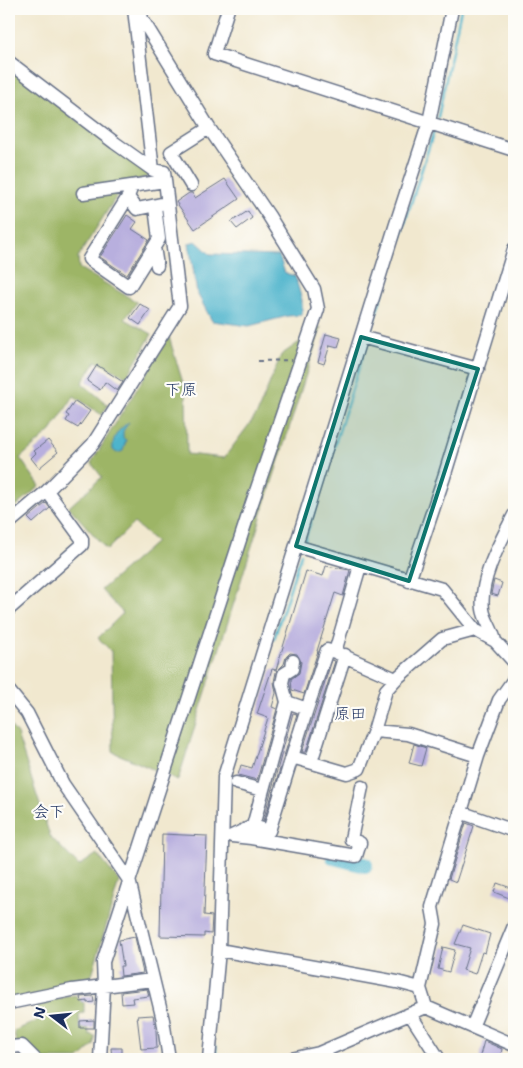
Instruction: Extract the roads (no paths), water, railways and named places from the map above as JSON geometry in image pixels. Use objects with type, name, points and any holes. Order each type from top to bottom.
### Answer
[{"type":"street","points":[[134,9],[153,170]]},
{"type":"street","points":[[100,1059],[104,986],[103,962],[250,509],[318,310],[314,289],[142,19],[140,9]]},
{"type":"street","points":[[228,9],[214,54],[514,150]]},
{"type":"street","points":[[210,1059],[227,836],[224,777],[429,122],[452,9]]},
{"type":"street","points":[[9,62],[153,170],[164,172],[165,181],[161,205],[159,239],[129,287],[89,259],[130,191]]},
{"type":"street","points":[[191,185],[171,152],[210,128]]},
{"type":"street","points":[[83,193],[130,191],[165,181]]},
{"type":"street","points":[[130,191],[137,209],[161,205]]},
{"type":"street","points":[[9,523],[46,491],[92,444],[180,306],[161,205]]},
{"type":"street","points":[[154,247],[158,266]]},
{"type":"street","points":[[409,581],[511,271],[514,249]]},
{"type":"street","points":[[361,336],[478,370]]},
{"type":"street","points":[[9,609],[82,545],[82,539],[46,491]]},
{"type":"street","points":[[495,642],[493,631],[483,611],[483,595],[488,574],[514,514]]},
{"type":"street","points":[[296,546],[409,581],[442,589],[475,630],[495,642],[514,662]]},
{"type":"street","points":[[311,762],[340,654],[360,566]]},
{"type":"street","points":[[292,757],[347,772],[359,769],[374,731],[386,690],[396,679],[442,640],[475,630]]},
{"type":"street","points":[[227,836],[252,826],[270,831],[327,650],[396,679]]},
{"type":"street","points":[[252,826],[287,702],[282,683],[284,674],[292,669],[293,661]]},
{"type":"street","points":[[426,1007],[420,988],[435,924],[432,907],[478,756],[499,700],[514,679]]},
{"type":"street","points":[[9,692],[27,713],[63,784],[129,880],[162,1020],[169,1059]]},
{"type":"street","points":[[287,702],[307,709]]},
{"type":"street","points":[[374,731],[408,734],[478,756]]},
{"type":"street","points":[[236,783],[262,790]]},
{"type":"street","points":[[227,836],[251,838],[356,856],[360,843],[351,839],[362,787]]},
{"type":"street","points":[[460,812],[514,831]]},
{"type":"street","points":[[472,1027],[514,926]]},
{"type":"street","points":[[219,950],[397,982],[420,988]]},
{"type":"street","points":[[9,1003],[72,990],[152,980]]},
{"type":"street","points":[[291,1059],[319,1053],[426,1007],[514,1045]]},
{"type":"street","points":[[410,1014],[439,1059]]},
{"type":"street","points":[[9,1047],[22,1046],[36,1059]]},
{"type":"water","points":[[196,241],[210,254],[279,256],[285,273],[295,276],[302,300],[302,315],[288,316],[249,326],[212,321],[197,293],[189,243]]},
{"type":"water","points":[[129,422],[123,431],[123,438],[126,440],[123,451],[117,453],[113,450],[115,438],[119,431]]},
{"type":"waterway","points":[[438,117],[461,9]]},
{"type":"waterway","points":[[371,330],[434,131]]},
{"type":"waterway","points":[[304,543],[367,342]]},
{"type":"waterway","points":[[274,639],[301,554]]},
{"type":"waterway","points":[[334,857],[365,865]]},
{"type":"waterway","points":[[216,1046],[216,1059]]},
{"type":"district","name":"下原","points":[[181,389]]},
{"type":"district","name":"原田","points":[[350,713]]},
{"type":"district","name":"会下","points":[[49,811]]}]
